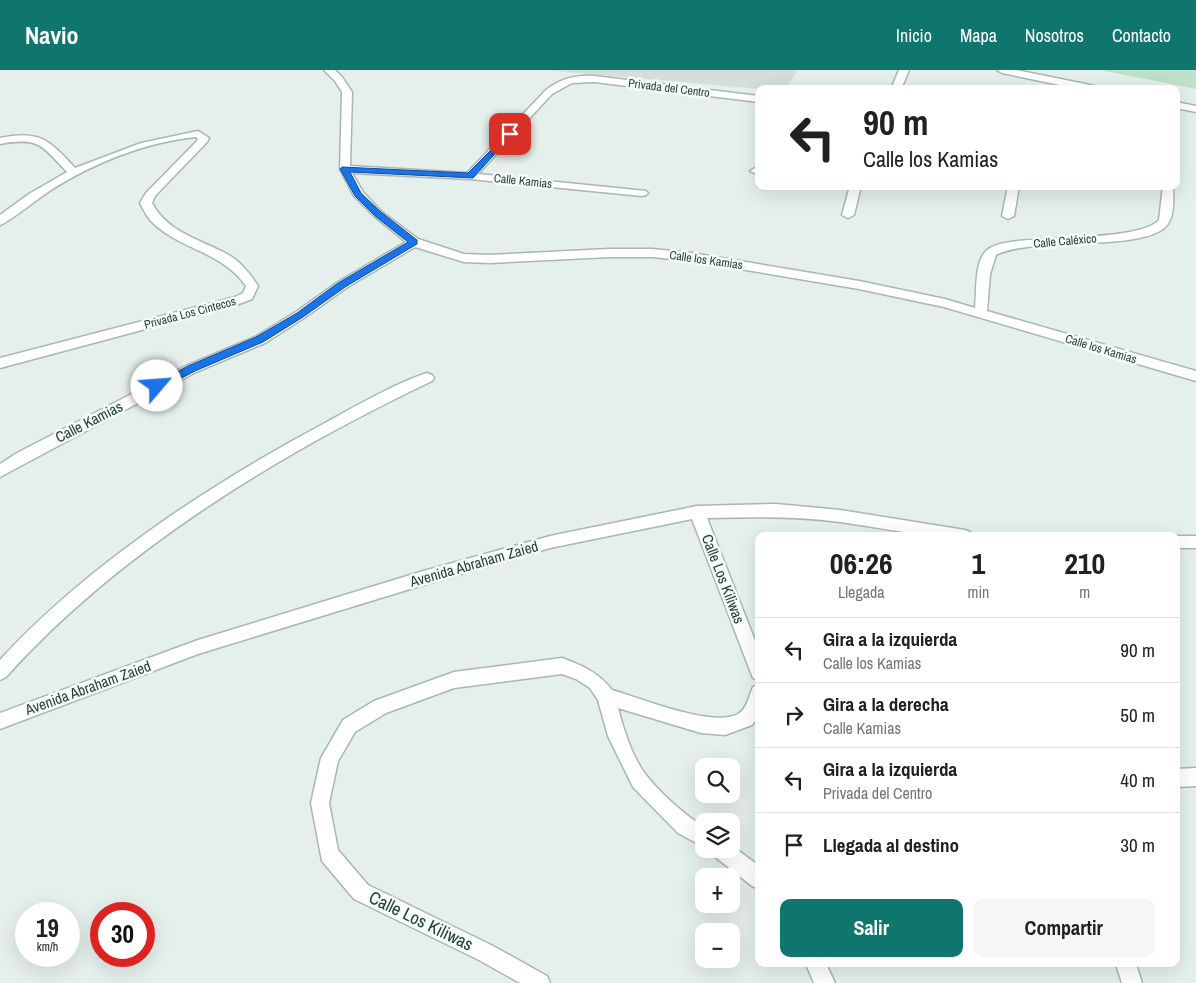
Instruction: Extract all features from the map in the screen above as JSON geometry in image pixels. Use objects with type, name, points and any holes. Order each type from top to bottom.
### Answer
[{"type":"street","points":[[328,70],[339,79],[347,92],[344,169]]},
{"type":"street","points":[[898,85],[904,70]]},
{"type":"street","points":[[1002,70],[1075,85]]},
{"type":"street","points":[[1034,85],[1035,77]]},
{"type":"street","name":"Privada del Centro","points":[[470,176],[549,92],[558,84],[568,80],[594,79],[755,99]]},
{"type":"street","points":[[1180,106],[1196,109]]},
{"type":"street","name":"Privada Los Cintecos","points":[[0,363],[232,302],[245,298],[252,290],[249,280],[236,266],[155,221],[148,211],[146,203],[150,195],[197,148],[202,142],[203,136],[191,135],[152,144],[104,158],[74,172]]},
{"type":"street","points":[[0,141],[18,137],[37,138],[74,172],[38,192],[0,222]]},
{"type":"street","name":"Calle Kamias","points":[[344,169],[470,176],[642,194]]},
{"type":"street","name":"Calle los Kamias","points":[[344,169],[358,194],[378,214],[414,242],[464,258],[490,259],[609,253],[652,253],[692,257],[859,285],[945,303],[1196,376]]},
{"type":"street","points":[[848,216],[855,190]]},
{"type":"street","points":[[1008,216],[1013,190]]},
{"type":"street","name":"Calle Caléxico","points":[[981,313],[987,260],[992,252],[1004,246],[1079,240],[1150,231],[1161,226],[1166,218],[1168,190]]},
{"type":"street","name":"Calle Kamias","points":[[0,470],[191,369],[260,340],[300,315],[342,285],[414,242]]},
{"type":"street","points":[[0,672],[76,598],[140,547],[231,483],[378,401],[427,378]]},
{"type":"street","name":"Avenida Abraham Zaied","points":[[0,721],[198,647],[411,582],[550,542],[697,512],[776,510],[840,516],[940,532]]},
{"type":"street","name":"Calle Los Kiliwas","points":[[697,512],[755,664]]},
{"type":"street","points":[[1180,542],[1196,542]]},
{"type":"street","name":"Calle Los Kiliwas","points":[[540,983],[486,953],[361,892],[329,854],[320,803],[330,758],[349,726],[380,707],[454,680],[562,666],[582,673],[596,683],[606,696],[700,725],[725,727],[746,718],[755,706]]},
{"type":"street","points":[[606,696],[617,736],[639,781],[685,826],[695,832]]},
{"type":"street","points":[[1180,778],[1196,777]]},
{"type":"street","points":[[734,858],[755,876]]},
{"type":"street","points":[[817,967],[825,983]]},
{"type":"street","points":[[1127,967],[1132,983]]},
{"type":"shaded area","points":[[544,70],[797,70],[789,85],[755,85],[755,89]]},
{"type":"green space","points":[[1100,70],[1196,70],[1196,89]]},
{"type":"route","points":[[157,386],[191,369],[260,340],[300,315],[342,285],[414,242],[378,214],[358,194],[344,169],[470,176],[510,134]]}]
